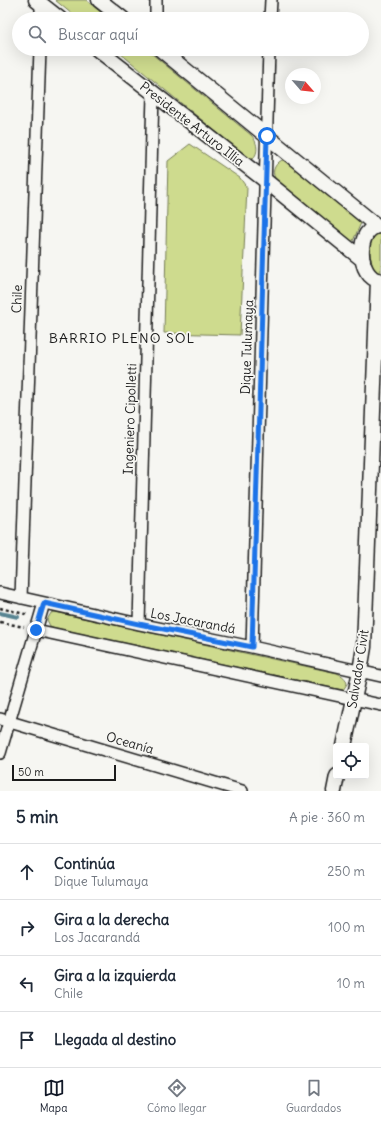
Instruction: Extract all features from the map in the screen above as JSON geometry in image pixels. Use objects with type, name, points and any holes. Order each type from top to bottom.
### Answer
[{"type":"street","points":[[99,0],[114,12]]},
{"type":"street","points":[[156,0],[156,12]]},
{"type":"street","points":[[270,12],[271,0]]},
{"type":"street","points":[[39,2],[40,12]]},
{"type":"street","points":[[39,2],[51,12]]},
{"type":"street","name":"Chile","points":[[21,598],[40,56]]},
{"type":"street","name":"Presidente Arturo Illia","points":[[106,56],[266,181],[363,260],[368,273],[379,280]]},
{"type":"street","points":[[169,56],[267,136],[380,224]]},
{"type":"street","name":"Dique Tulumaya","points":[[252,647],[269,56]]},
{"type":"street","name":"Ingeniero Cipolletti","points":[[139,624],[154,94]]},
{"type":"street","points":[[363,260],[362,250],[366,235],[372,227],[380,224]]},
{"type":"street","name":"Salvador Civit","points":[[345,743],[364,647],[377,422],[379,280]]},
{"type":"street","name":"Los Jacarandá","points":[[0,593],[381,676]]},
{"type":"street","points":[[0,753],[5,720],[44,603]]},
{"type":"street","points":[[36,630],[381,705]]},
{"type":"street","name":"Oceanía","points":[[5,720],[242,791]]},
{"type":"street","points":[[334,791],[336,779]]},
{"type":"path","points":[[0,622],[36,630]]},
{"type":"green space","points":[[55,0],[86,0],[101,12],[70,12]]},
{"type":"green space","points":[[124,56],[155,56],[251,135],[255,140],[257,150],[252,159],[248,158]]},
{"type":"green space","points":[[190,144],[240,178],[247,188],[240,335],[164,333],[168,161]]},
{"type":"green space","points":[[282,160],[361,223],[352,243],[277,181],[274,175],[274,170],[277,164]]},
{"type":"green space","points":[[381,233],[381,273],[377,273],[370,257],[370,250],[373,238]]},
{"type":"green space","points":[[55,612],[337,673],[344,677],[347,684],[343,690],[55,628],[50,626],[47,620],[51,613]]},
{"type":"waterway","points":[[0,613],[18,617]]},
{"type":"district","name":"BARRIO PLENO SOL","points":[[122,338]]},
{"type":"route","points":[[36,630],[44,603],[252,647],[267,136]]}]
